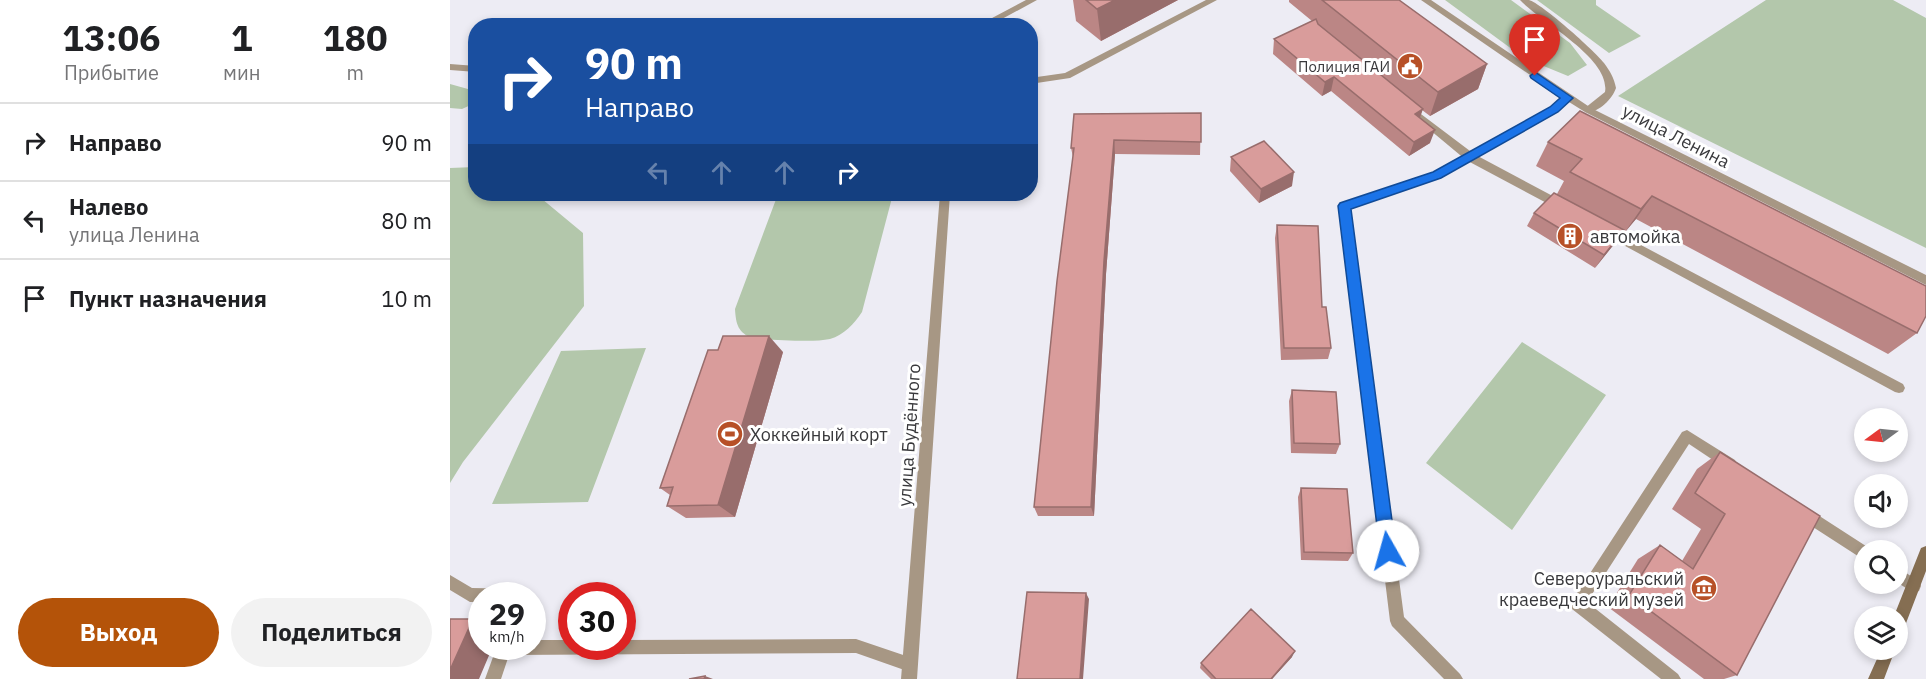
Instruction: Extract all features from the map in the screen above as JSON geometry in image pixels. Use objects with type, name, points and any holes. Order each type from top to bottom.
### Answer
[{"type":"main road","points":[[1906,606],[1926,553]]},
{"type":"main road","points":[[1876,679],[1884,660]]},
{"type":"street","points":[[997,18],[1033,0]]},
{"type":"street","points":[[1038,80],[1066,75],[1213,0]]},
{"type":"street","name":"улица Ленина","points":[[1425,0],[1588,111],[1926,280]]},
{"type":"street","points":[[1524,0],[1583,45],[1608,77],[1611,88],[1608,96],[1588,111]]},
{"type":"street","points":[[450,67],[468,68]]},
{"type":"street","points":[[1455,679],[1397,621],[1344,206],[1437,175],[1554,110],[1567,98]]},
{"type":"street","points":[[1400,100],[1470,157],[1575,213]]},
{"type":"street","name":"улица Будённого","points":[[910,672],[944,201]]},
{"type":"street","points":[[1596,225],[1899,388]]},
{"type":"street","points":[[1673,679],[1577,604],[1687,436],[1744,474]]},
{"type":"street","points":[[1792,505],[1854,546]]},
{"type":"street","points":[[450,582],[468,594]]},
{"type":"street","points":[[1908,582],[1914,586]]},
{"type":"street","points":[[546,647],[856,646],[910,672]]},
{"type":"street","points":[[493,679],[500,660]]},
{"type":"green space","points":[[1445,0],[1511,0],[1570,43],[1587,65],[1568,76],[1524,58]]},
{"type":"green space","points":[[1537,0],[1596,0],[1596,5],[1641,36],[1609,53]]},
{"type":"green space","points":[[1766,0],[1893,0],[1926,18],[1926,248],[1618,96]]},
{"type":"green space","points":[[450,84],[468,89],[468,106],[462,109],[450,108]]},
{"type":"green space","points":[[468,167],[468,201],[544,201],[583,233],[584,306],[463,462],[450,483],[450,168]]},
{"type":"green space","points":[[775,201],[891,201],[862,312],[856,321],[840,335],[813,341],[753,339],[741,331],[737,324],[735,309]]},
{"type":"green space","points":[[1522,342],[1606,395],[1512,530],[1426,463]]},
{"type":"green space","points":[[646,348],[588,502],[492,504],[561,351]]},
{"type":"building","points":[[1086,0],[1115,0],[1097,9]]},
{"type":"building","points":[[1322,0],[1399,0],[1487,64],[1438,92]]},
{"type":"building","points":[[1316,19],[1318,24],[1423,109],[1415,114],[1435,130],[1414,142],[1334,77],[1325,82],[1274,39]]},
{"type":"building","points":[[1580,111],[1926,286],[1926,316],[1917,333],[1652,196],[1641,209],[1570,172],[1582,159],[1548,142]]},
{"type":"building","points":[[1201,113],[1201,142],[1114,140],[1104,261],[1091,507],[1034,507],[1057,281],[1074,148],[1071,148],[1074,114]]},
{"type":"building","points":[[1264,141],[1294,172],[1261,189],[1231,157]]},
{"type":"building","points":[[1554,193],[1624,230],[1604,255],[1534,213]]},
{"type":"building","points":[[1277,225],[1318,226],[1322,307],[1326,307],[1331,348],[1284,348]]},
{"type":"building","points":[[723,336],[769,336],[718,505],[667,506],[673,487],[660,488],[708,350],[718,350]]},
{"type":"building","points":[[1292,390],[1336,392],[1340,444],[1294,443]]},
{"type":"building","points":[[1720,452],[1820,516],[1737,675],[1629,595],[1660,545],[1693,569],[1725,514],[1695,493]]},
{"type":"building","points":[[1301,488],[1347,489],[1353,553],[1304,552]]},
{"type":"building","points":[[1027,592],[1086,593],[1080,679],[1017,679]]},
{"type":"building","points":[[1251,609],[1295,651],[1271,679],[1216,679],[1201,663]]},
{"type":"building","points":[[450,619],[468,619],[468,630],[450,670]]},
{"type":"place","name":"Полиция ГАИ","points":[[1410,66]]},
{"type":"place","name":"автомойка","points":[[1570,236]]},
{"type":"place","name":"Хоккейный корт","points":[[730,434]]},
{"type":"place","name":"Североуральский краеведческий музей","points":[[1704,588]]},
{"type":"route","points":[[1388,551],[1344,206],[1437,175],[1554,110],[1567,98],[1535,76]]}]
